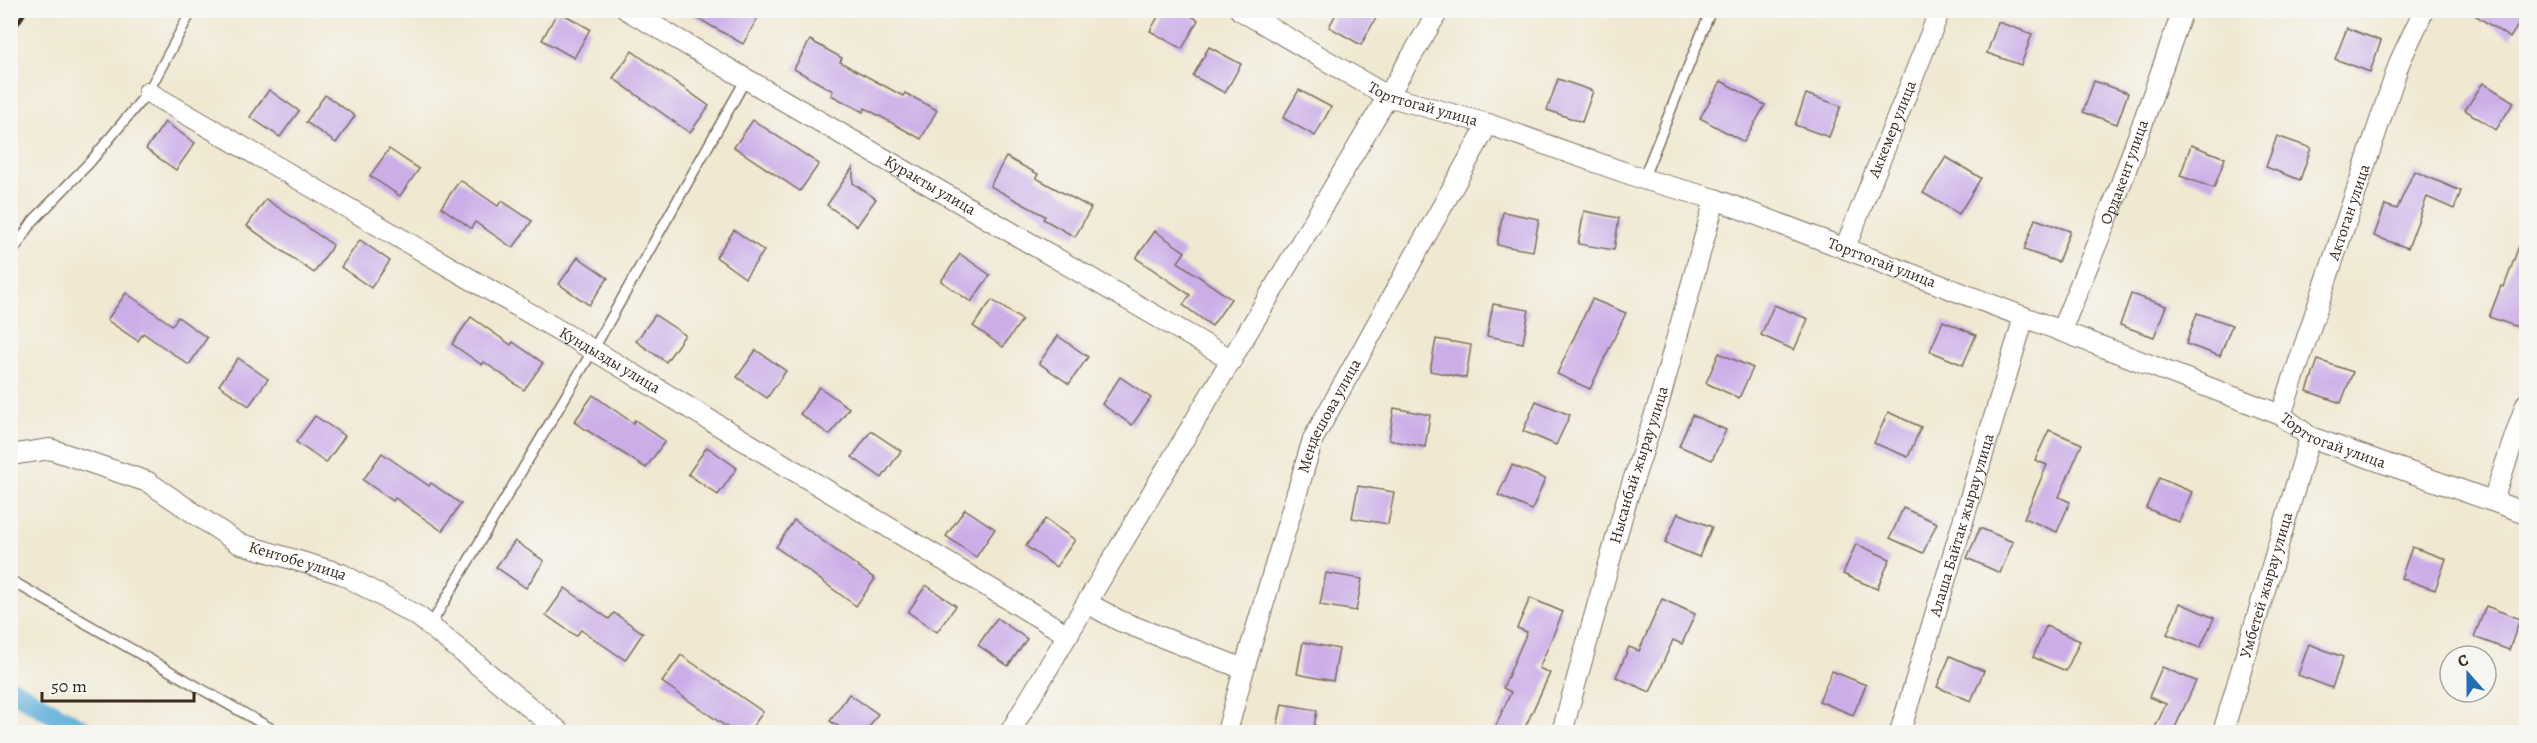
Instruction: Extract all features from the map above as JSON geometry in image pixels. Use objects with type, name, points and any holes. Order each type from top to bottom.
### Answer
[{"type":"street","name":"Куракты улица","points":[[627,10],[1232,360]]},
{"type":"street","name":"Торттогай улица","points":[[1240,10],[1387,96],[1488,124],[1643,179],[1715,198],[2281,415],[2310,437],[2526,513]]},
{"type":"street","points":[[1010,732],[1439,10]]},
{"type":"street","name":"Аккемер улица","points":[[1845,248],[1940,10]]},
{"type":"street","name":"Ордакент улица","points":[[2061,331],[2118,192],[2183,10]]},
{"type":"street","name":"Актоган улица","points":[[2281,415],[2400,61],[2424,10]]},
{"type":"street","name":"Кундызды улица","points":[[148,92],[593,350],[1068,635]]},
{"type":"street","name":"Мендешова улица","points":[[1227,732],[1313,439],[1488,124]]},
{"type":"street","name":"Нысанбай жырау улица","points":[[1562,732],[1627,499],[1659,402],[1715,198]]},
{"type":"street","name":"Алаша Байтак жырау улица","points":[[1900,732],[2024,317]]},
{"type":"street","points":[[2493,500],[2526,404]]},
{"type":"street","name":"Умбетей жырау улица","points":[[2223,732],[2310,437]]},
{"type":"street","name":"Кентобе улица","points":[[10,455],[50,448],[148,482],[238,543],[342,574],[419,617],[560,732]]},
{"type":"street","points":[[1087,603],[1120,621],[1244,669]]},
{"type":"lane","points":[[10,256],[33,221],[91,161],[148,92],[192,10]]},
{"type":"lane","points":[[1643,179],[1711,10]]},
{"type":"lane","points":[[430,626],[593,350],[746,79]]},
{"type":"lane","points":[[10,580],[277,732]]},
{"type":"building","points":[[683,10],[762,10],[743,44]]},
{"type":"building","points":[[1162,10],[1182,10],[1198,20],[1182,49],[1150,31]]},
{"type":"building","points":[[1338,10],[1366,10],[1377,16],[1361,45],[1329,27]]},
{"type":"building","points":[[2467,10],[2526,10],[2526,13],[2510,38]]},
{"type":"building","points":[[558,11],[590,29],[574,58],[542,40]]},
{"type":"building","points":[[1998,22],[2032,34],[2021,65],[1987,53]]},
{"type":"building","points":[[2347,28],[2381,41],[2370,72],[2335,59]]},
{"type":"building","points":[[810,40],[842,58],[840,62],[903,96],[905,93],[937,110],[921,139],[865,108],[863,112],[831,95],[833,91],[794,69]]},
{"type":"building","points":[[1209,47],[1241,64],[1225,93],[1193,76]]},
{"type":"building","points":[[632,51],[709,106],[690,133],[613,78]]},
{"type":"building","points":[[1558,79],[1593,91],[1582,122],[1547,110]]},
{"type":"building","points":[[1721,81],[1765,105],[1744,142],[1700,118]]},
{"type":"building","points":[[2094,81],[2128,93],[2117,124],[2083,112]]},
{"type":"building","points":[[2483,83],[2514,102],[2496,130],[2465,110]]},
{"type":"building","points":[[269,90],[299,111],[280,137],[250,117]]},
{"type":"building","points":[[1299,90],[1331,107],[1315,136],[1283,118]]},
{"type":"building","points":[[1806,94],[1841,106],[1829,137],[1795,125]]},
{"type":"building","points":[[325,95],[355,116],[336,143],[306,122]]},
{"type":"building","points":[[753,120],[819,164],[800,191],[734,147]]},
{"type":"building","points":[[165,122],[195,143],[176,170],[146,149]]},
{"type":"building","points":[[2277,136],[2311,148],[2300,180],[2266,167]]},
{"type":"building","points":[[2191,145],[2225,158],[2214,188],[2180,176]]},
{"type":"building","points":[[389,149],[419,169],[400,196],[370,176]]},
{"type":"building","points":[[1006,157],[1038,174],[1036,178],[1091,208],[1075,237],[1043,219],[1045,216],[990,186]]},
{"type":"building","points":[[1946,157],[1981,178],[1959,214],[1923,193]]},
{"type":"building","points":[[853,167],[853,183],[876,199],[857,226],[827,205]]},
{"type":"building","points":[[2414,171],[2461,191],[2454,209],[2427,197],[2408,248],[2374,236],[2385,205],[2397,209]]},
{"type":"building","points":[[460,180],[498,206],[502,201],[532,221],[513,248],[475,222],[471,228],[441,207]]},
{"type":"building","points":[[266,199],[333,245],[314,273],[247,226]]},
{"type":"building","points":[[1584,211],[1619,218],[1614,250],[1578,244]]},
{"type":"building","points":[[1503,212],[1539,219],[1533,251],[1497,245]]},
{"type":"building","points":[[2035,219],[2070,231],[2058,262],[2024,250]]},
{"type":"building","points":[[734,230],[764,251],[745,278],[716,257]]},
{"type":"building","points":[[1155,231],[1185,252],[1178,262],[1231,299],[1212,326],[1183,305],[1190,295],[1136,258]]},
{"type":"building","points":[[2524,232],[2526,232],[2526,330],[2489,317],[2501,286],[2504,287]]},
{"type":"building","points":[[360,240],[390,261],[371,288],[341,267]]},
{"type":"building","points":[[960,254],[990,275],[971,302],[941,281]]},
{"type":"building","points":[[578,257],[608,278],[589,305],[559,284]]},
{"type":"building","points":[[126,293],[172,325],[178,317],[207,338],[189,365],[143,333],[138,341],[107,320]]},
{"type":"building","points":[[2131,294],[2166,306],[2154,337],[2120,325]]},
{"type":"building","points":[[1592,299],[1626,313],[1590,389],[1557,374]]},
{"type":"building","points":[[992,300],[1022,320],[1003,347],[973,326]]},
{"type":"building","points":[[1493,304],[1529,310],[1523,343],[1487,336]]},
{"type":"building","points":[[1774,305],[1808,319],[1794,350],[1761,335]]},
{"type":"building","points":[[2197,313],[2232,325],[2220,356],[2186,344]]},
{"type":"building","points":[[655,315],[685,335],[666,362],[636,341]]},
{"type":"building","points":[[471,317],[511,345],[513,342],[543,363],[524,390],[484,362],[482,365],[452,344]]},
{"type":"building","points":[[1943,321],[1976,335],[1963,365],[1930,351]]},
{"type":"building","points":[[1058,336],[1088,357],[1069,384],[1039,363]]},
{"type":"building","points":[[1436,339],[1471,345],[1466,378],[1430,371]]},
{"type":"building","points":[[756,350],[786,371],[767,398],[737,377]]},
{"type":"building","points":[[1719,353],[1753,368],[1739,398],[1706,383]]},
{"type":"building","points":[[238,358],[268,379],[249,406],[219,385]]},
{"type":"building","points":[[2318,360],[2353,372],[2341,403],[2307,391]]},
{"type":"building","points":[[1120,377],[1151,398],[1132,425],[1102,404]]},
{"type":"building","points":[[819,387],[849,408],[830,435],[800,414]]},
{"type":"building","points":[[593,395],[633,423],[635,420],[665,441],[646,468],[574,422]]},
{"type":"building","points":[[1536,401],[1570,415],[1556,445],[1523,431]]},
{"type":"building","points":[[1394,408],[1430,415],[1425,447],[1389,440]]},
{"type":"building","points":[[1888,412],[1921,427],[1908,457],[1874,443]]},
{"type":"building","points":[[1692,415],[1726,430],[1712,460],[1679,446]]},
{"type":"building","points":[[315,416],[345,436],[326,463],[296,442]]},
{"type":"building","points":[[2049,430],[2082,444],[2059,497],[2070,502],[2057,532],[2024,518],[2047,465],[2035,460]]},
{"type":"building","points":[[871,431],[901,451],[882,478],[852,457]]},
{"type":"building","points":[[707,447],[737,468],[718,495],[688,474]]},
{"type":"building","points":[[382,453],[429,486],[431,483],[461,504],[442,531],[395,498],[393,501],[363,480]]},
{"type":"building","points":[[1512,465],[1545,479],[1532,510],[1498,495]]},
{"type":"building","points":[[2159,478],[2192,492],[2179,522],[2146,508]]},
{"type":"building","points":[[1358,486],[1394,492],[1388,524],[1352,518]]},
{"type":"building","points":[[1903,508],[1937,523],[1923,553],[1890,538]]},
{"type":"building","points":[[965,509],[995,529],[976,557],[946,536]]},
{"type":"building","points":[[1678,513],[1712,527],[1699,557],[1665,543]]},
{"type":"building","points":[[1045,519],[1075,540],[1056,567],[1026,546]]},
{"type":"building","points":[[794,520],[875,579],[856,606],[776,547]]},
{"type":"building","points":[[1980,528],[2013,542],[2000,573],[1967,558]]},
{"type":"building","points":[[515,541],[544,561],[526,588],[496,567]]},
{"type":"building","points":[[1856,544],[1890,559],[1877,589],[1843,574]]},
{"type":"building","points":[[2412,547],[2446,559],[2435,590],[2401,578]]},
{"type":"building","points":[[1326,573],[1362,579],[1356,611],[1320,605]]},
{"type":"building","points":[[926,585],[956,606],[937,632],[908,612]]},
{"type":"building","points":[[565,588],[609,619],[614,613],[643,633],[625,660],[581,630],[576,636],[546,615]]},
{"type":"building","points":[[1530,598],[1563,612],[1539,668],[1550,673],[1523,732],[1493,732],[1511,692],[1503,688],[1527,632],[1517,628]]},
{"type":"building","points":[[1662,599],[1695,614],[1682,644],[1673,640],[1650,692],[1616,677],[1629,647],[1639,651]]},
{"type":"building","points":[[2180,603],[2214,618],[2200,648],[2167,634]]},
{"type":"building","points":[[2486,606],[2520,619],[2509,650],[2474,637]]},
{"type":"building","points":[[997,618],[1027,639],[1008,666],[978,645]]},
{"type":"building","points":[[2046,626],[2080,641],[2066,671],[2033,657]]},
{"type":"building","points":[[1303,642],[1339,649],[1333,681],[1297,674]]},
{"type":"building","points":[[2309,644],[2343,657],[2332,688],[2298,675]]},
{"type":"building","points":[[681,655],[763,712],[749,732],[734,732],[662,682]]},
{"type":"building","points":[[1950,656],[1984,671],[1971,701],[1937,687]]},
{"type":"building","points":[[2162,667],[2196,681],[2173,732],[2153,732],[2166,704],[2149,697]]},
{"type":"building","points":[[1832,671],[1866,685],[1853,715],[1819,701]]},
{"type":"building","points":[[849,694],[878,714],[866,732],[847,732],[830,721]]},
{"type":"building","points":[[1282,704],[1317,710],[1313,732],[1276,732]]},
{"type":"waterway","points":[[10,689],[86,732]]},
{"type":"railway","points":[[10,35],[26,10]]}]
